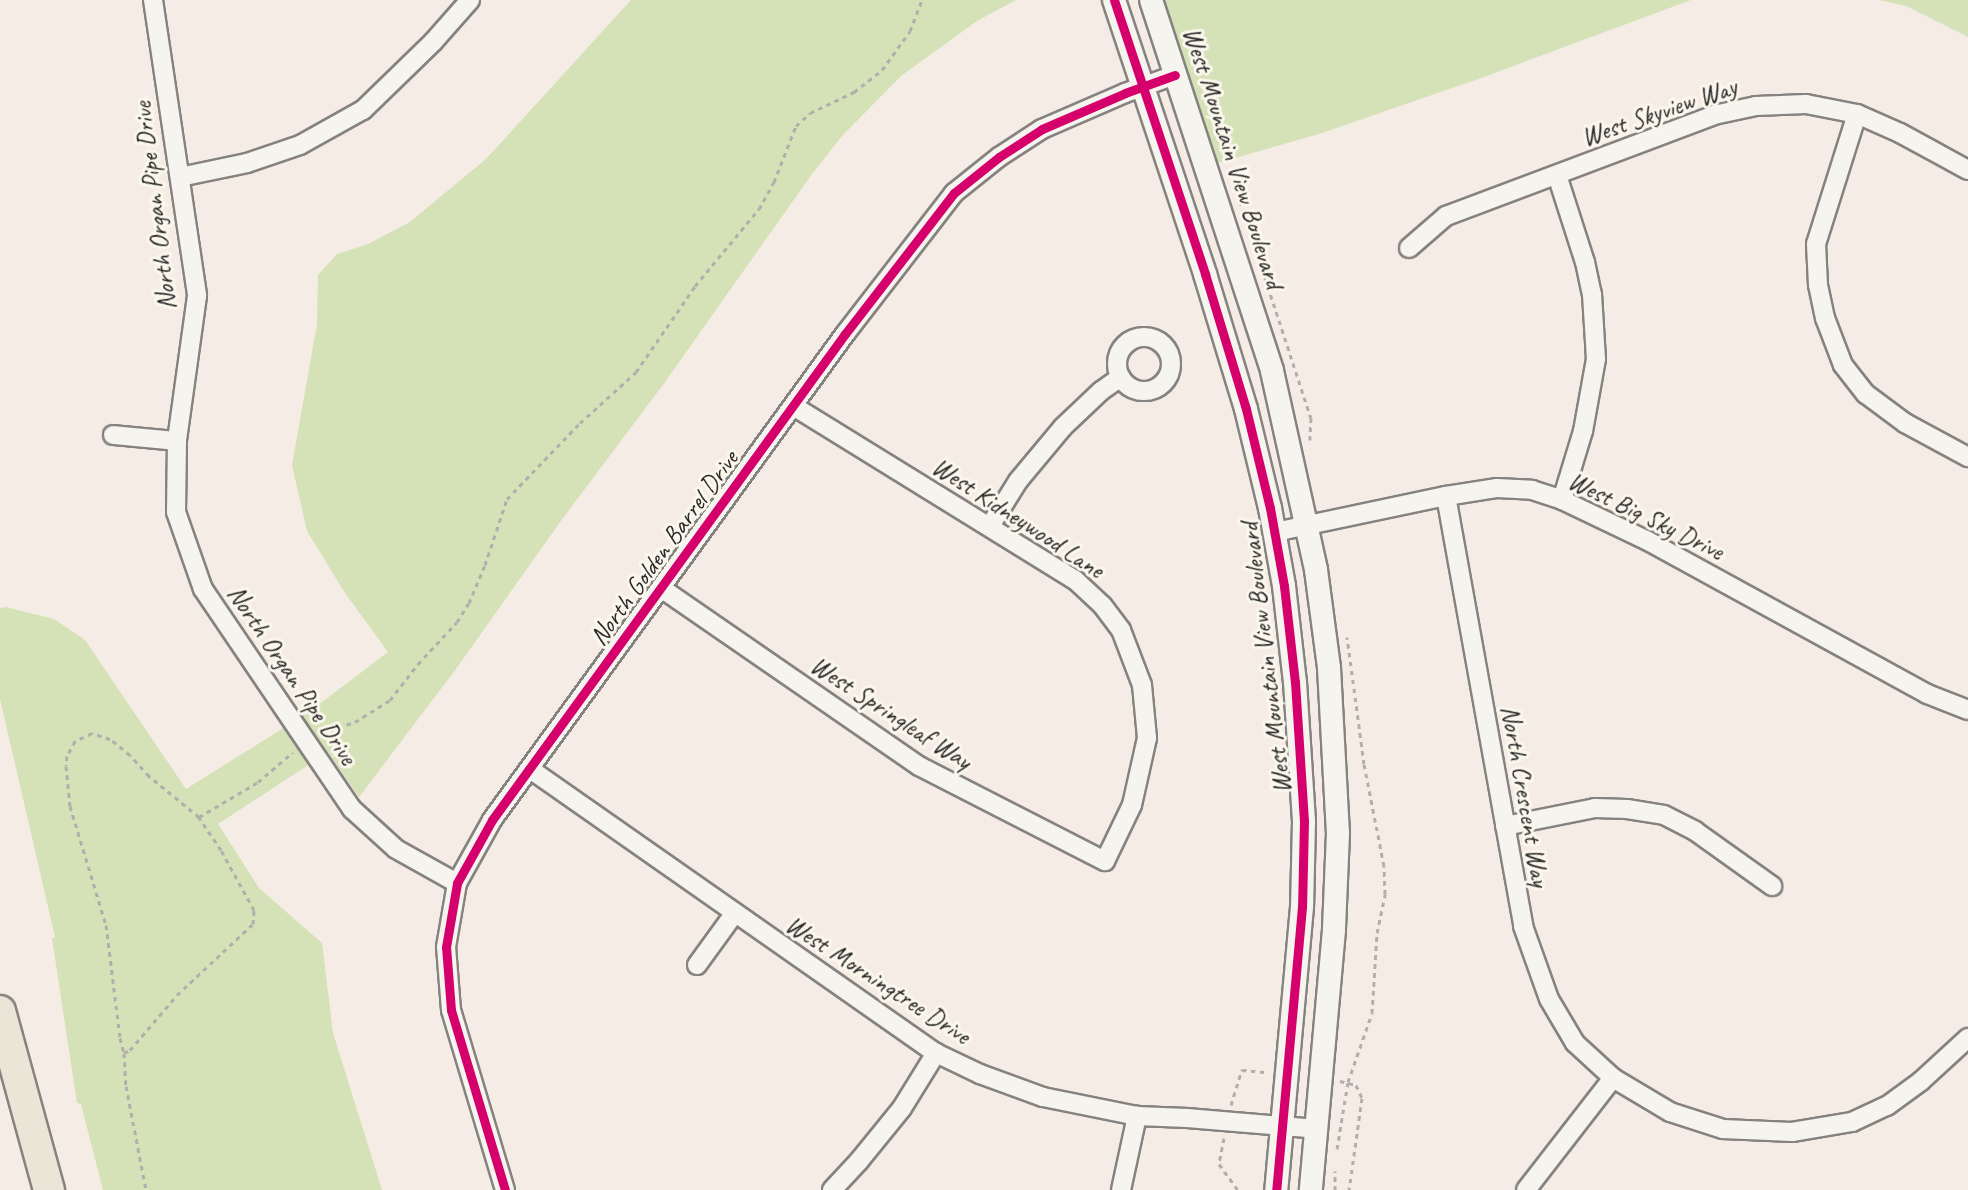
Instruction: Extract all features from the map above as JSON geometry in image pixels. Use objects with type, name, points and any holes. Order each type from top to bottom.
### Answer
[{"type":"highway","points":[[0,1011],[49,1190]]},
{"type":"street","name":"North Organ Pipe Drive","points":[[153,0],[197,296],[177,441],[176,512],[203,589],[352,809],[396,849],[457,883]]},
{"type":"street","points":[[180,177],[247,163],[300,145],[363,110],[433,42],[470,0]]},
{"type":"street","name":"West Mountain View Boulevard","points":[[1114,0],[1205,274],[1246,409],[1275,532],[1295,682],[1304,821],[1302,907],[1276,1190]]},
{"type":"street","name":"West Mountain View Boulevard","points":[[1151,0],[1272,371],[1316,570],[1329,668],[1338,833],[1334,930],[1311,1190]]},
{"type":"street","name":"North Golden Barrel Drive","points":[[505,1190],[451,1010],[446,947],[457,883],[492,820],[793,406],[954,193],[999,157],[1042,129],[1175,75]]},
{"type":"street","name":"West Skyview Way","points":[[1409,248],[1446,216],[1714,115],[1756,106],[1806,104],[1857,114],[1900,133],[1968,170]]},
{"type":"street","points":[[1857,114],[1816,244],[1818,285],[1826,318],[1843,364],[1866,394],[1905,423],[1968,457]]},
{"type":"street","points":[[1557,175],[1586,262],[1595,317],[1596,348],[1583,430],[1562,500]]},
{"type":"street","points":[[990,526],[1018,481],[1063,427],[1101,391],[1121,377]]},
{"type":"street","name":"West Kidneywood Lane","points":[[793,406],[1075,580],[1102,605],[1121,630],[1142,685],[1147,738],[1132,805],[1106,861]]},
{"type":"street","points":[[112,435],[177,441]]},
{"type":"street","name":"West Big Sky Drive","points":[[1275,532],[1446,496],[1497,488],[1532,490],[1562,500],[1648,541],[1927,694],[1968,710]]},
{"type":"street","name":"North Crescent Way","points":[[1446,496],[1523,926],[1549,999],[1575,1043],[1613,1078],[1670,1112],[1723,1129],[1792,1132],[1852,1122],[1887,1106],[1921,1081],[1968,1038]]},
{"type":"street","name":"West Springleaf Way","points":[[661,588],[919,766],[1106,861]]},
{"type":"street","name":"West Morningtree Drive","points":[[530,769],[734,914],[936,1053],[980,1074],[1043,1097],[1137,1116],[1317,1129]]},
{"type":"street","points":[[1505,826],[1595,808],[1627,809],[1664,815],[1695,831],[1772,886]]},
{"type":"street","points":[[697,965],[734,914]]},
{"type":"street","points":[[832,1190],[859,1161],[902,1107],[936,1053]]},
{"type":"street","points":[[1526,1190],[1613,1078]]},
{"type":"street","points":[[1121,1190],[1137,1116]]},
{"type":"path","points":[[199,817],[258,782],[306,743],[326,731],[368,716],[390,700],[418,664],[457,622],[469,603],[485,565],[507,499],[580,423],[636,372],[695,286],[759,208],[774,182],[796,126],[810,113],[854,92],[882,70],[910,31],[922,0]]},
{"type":"path","points":[[124,1053],[177,995],[253,924],[254,910],[221,850],[199,817],[149,776],[130,755],[110,739],[92,733],[81,737],[71,747],[66,766],[70,806],[106,925],[120,1038],[124,1053],[126,1086],[146,1190]]},
{"type":"green space","points":[[631,0],[1016,0],[977,21],[901,76],[842,136],[812,174],[665,382],[563,518],[456,669],[359,797],[328,752],[218,824],[259,888],[322,943],[333,1033],[382,1190],[103,1190],[81,1104],[77,1103],[52,938],[55,937],[0,699],[0,608],[6,607],[54,619],[85,640],[186,789],[309,712],[388,652],[345,593],[307,531],[292,465],[317,324],[318,275],[337,254],[368,244],[410,222],[486,159]]},
{"type":"green space","points":[[1164,0],[1691,0],[1484,77],[1322,133],[1218,163]]},
{"type":"green space","points":[[1879,0],[1968,0],[1968,37],[1906,6]]},
{"type":"cycle path","points":[[1114,0],[1205,274],[1246,409],[1270,508],[1284,586],[1295,682],[1304,821],[1302,907],[1276,1190]]},
{"type":"cycle path","points":[[505,1190],[451,1010],[446,947],[457,883],[492,820],[845,334],[954,193],[999,157],[1042,129],[1125,93],[1175,75]]}]
